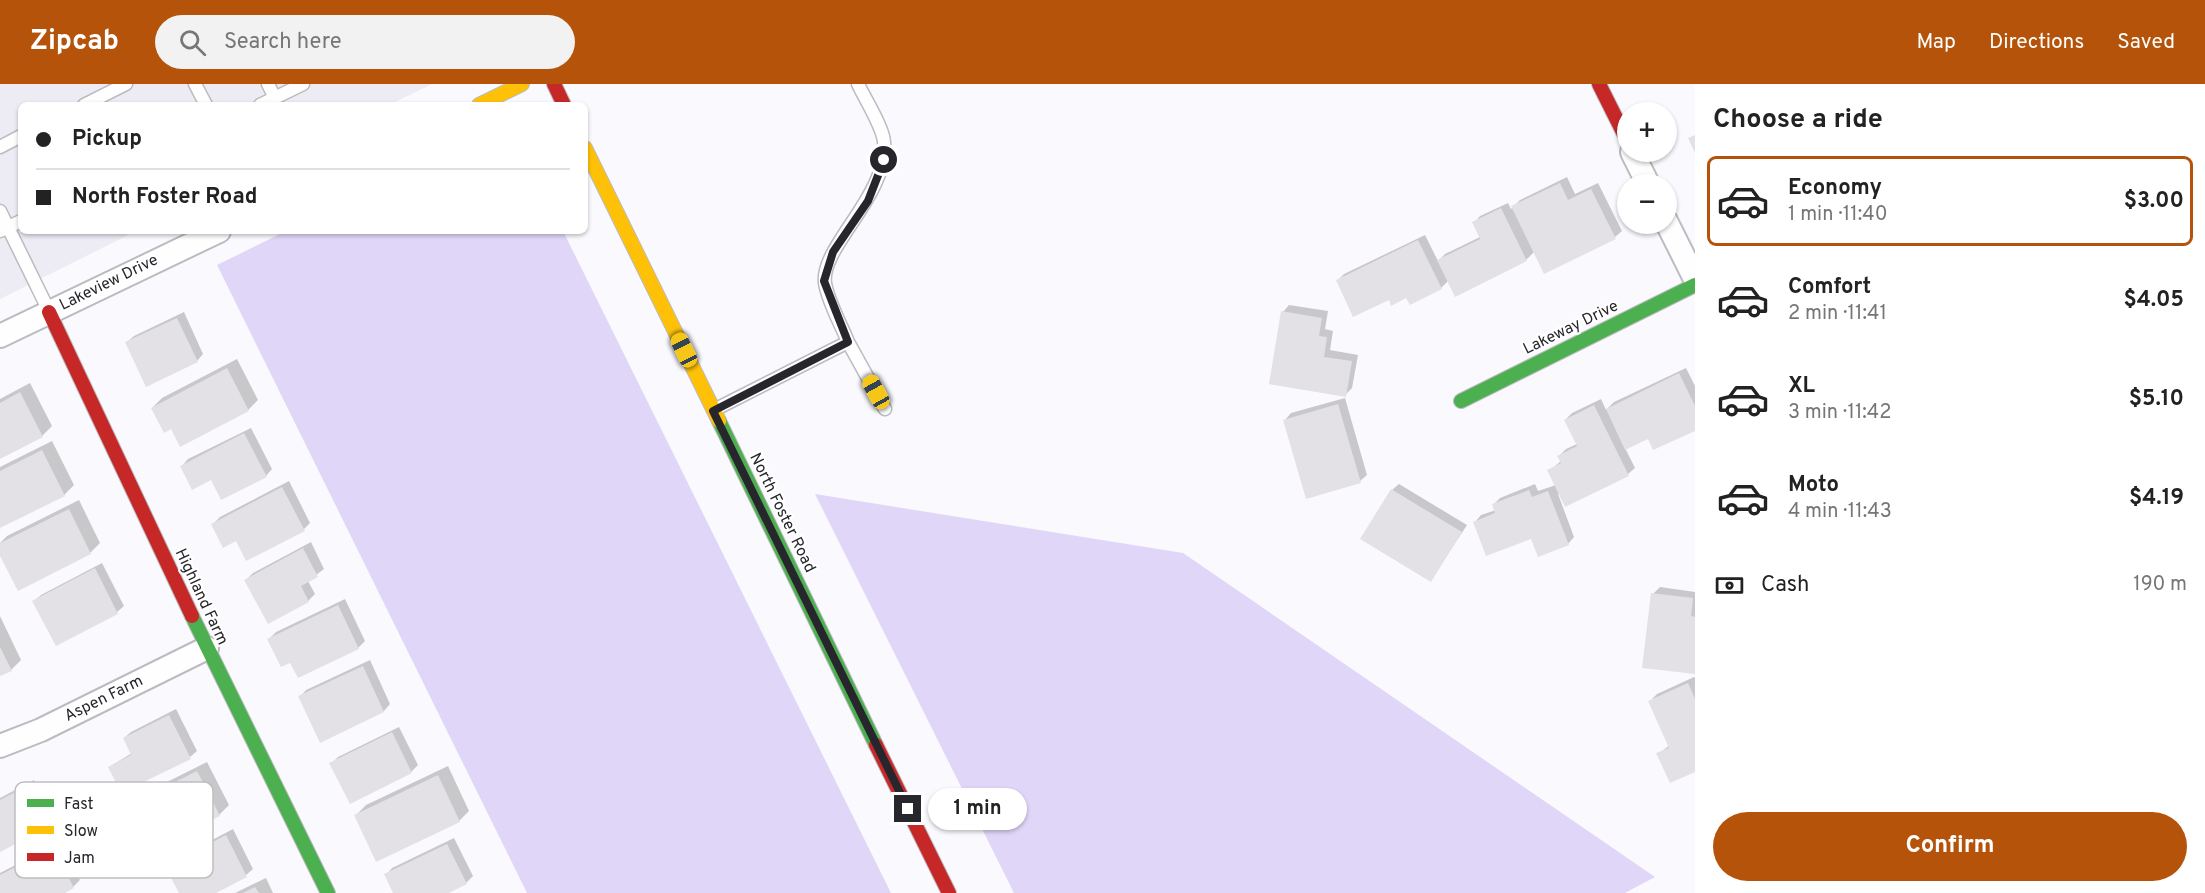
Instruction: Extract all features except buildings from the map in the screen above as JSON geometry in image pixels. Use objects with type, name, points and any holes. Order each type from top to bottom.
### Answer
[{"type":"street","points":[[484,102],[522,84]]},
{"type":"street","points":[[554,84],[563,102]]},
{"type":"street","points":[[1599,84],[1617,120]]},
{"type":"street","name":"North Foster Road","points":[[588,154],[949,893]]},
{"type":"street","name":"Lakeview Drive","points":[[0,336],[213,234]]},
{"type":"street","points":[[1672,234],[1695,279]]},
{"type":"street","name":"Lakeway Drive","points":[[1461,401],[1695,285]]},
{"type":"street","name":"Highland Farm","points":[[49,312],[207,648],[328,893]]},
{"type":"street","name":"Aspen Farm","points":[[0,746],[40,730],[207,648]]},
{"type":"lane","points":[[90,102],[126,84]]},
{"type":"lane","points":[[195,84],[204,102]]},
{"type":"lane","points":[[268,84],[275,98]]},
{"type":"lane","points":[[266,102],[303,84]]},
{"type":"lane","points":[[858,84],[884,140],[884,160],[868,201],[833,252],[824,281],[848,342],[885,409]]},
{"type":"lane","points":[[0,147],[18,138]]},
{"type":"lane","points":[[0,211],[4,229],[49,312]]},
{"type":"lane","points":[[4,229],[18,222]]},
{"type":"lane","points":[[713,411],[848,342]]},
{"type":"shaded area","points":[[0,84],[432,84],[395,102],[18,102],[18,234],[130,234],[0,299]]},
{"type":"shaded area","points":[[280,234],[564,234],[891,893],[527,893],[217,265]]},
{"type":"shaded area","points":[[815,494],[1183,553],[1655,877],[1625,893],[1014,893]]},
{"type":"traffic: fast","points":[[1461,401],[1695,285]]},
{"type":"traffic: fast","points":[[719,421],[876,745]]},
{"type":"traffic: fast","points":[[192,616],[328,893]]},
{"type":"traffic: slow","points":[[485,102],[522,84]]},
{"type":"traffic: slow","points":[[588,154],[719,421]]},
{"type":"traffic: jam","points":[[554,84],[563,102]]},
{"type":"traffic: jam","points":[[1599,84],[1617,120]]},
{"type":"traffic: jam","points":[[49,312],[192,616]]},
{"type":"traffic: jam","points":[[876,745],[949,893]]},
{"type":"route","points":[[884,160],[868,201],[833,252],[824,281],[848,342],[713,411],[908,809]]}]
